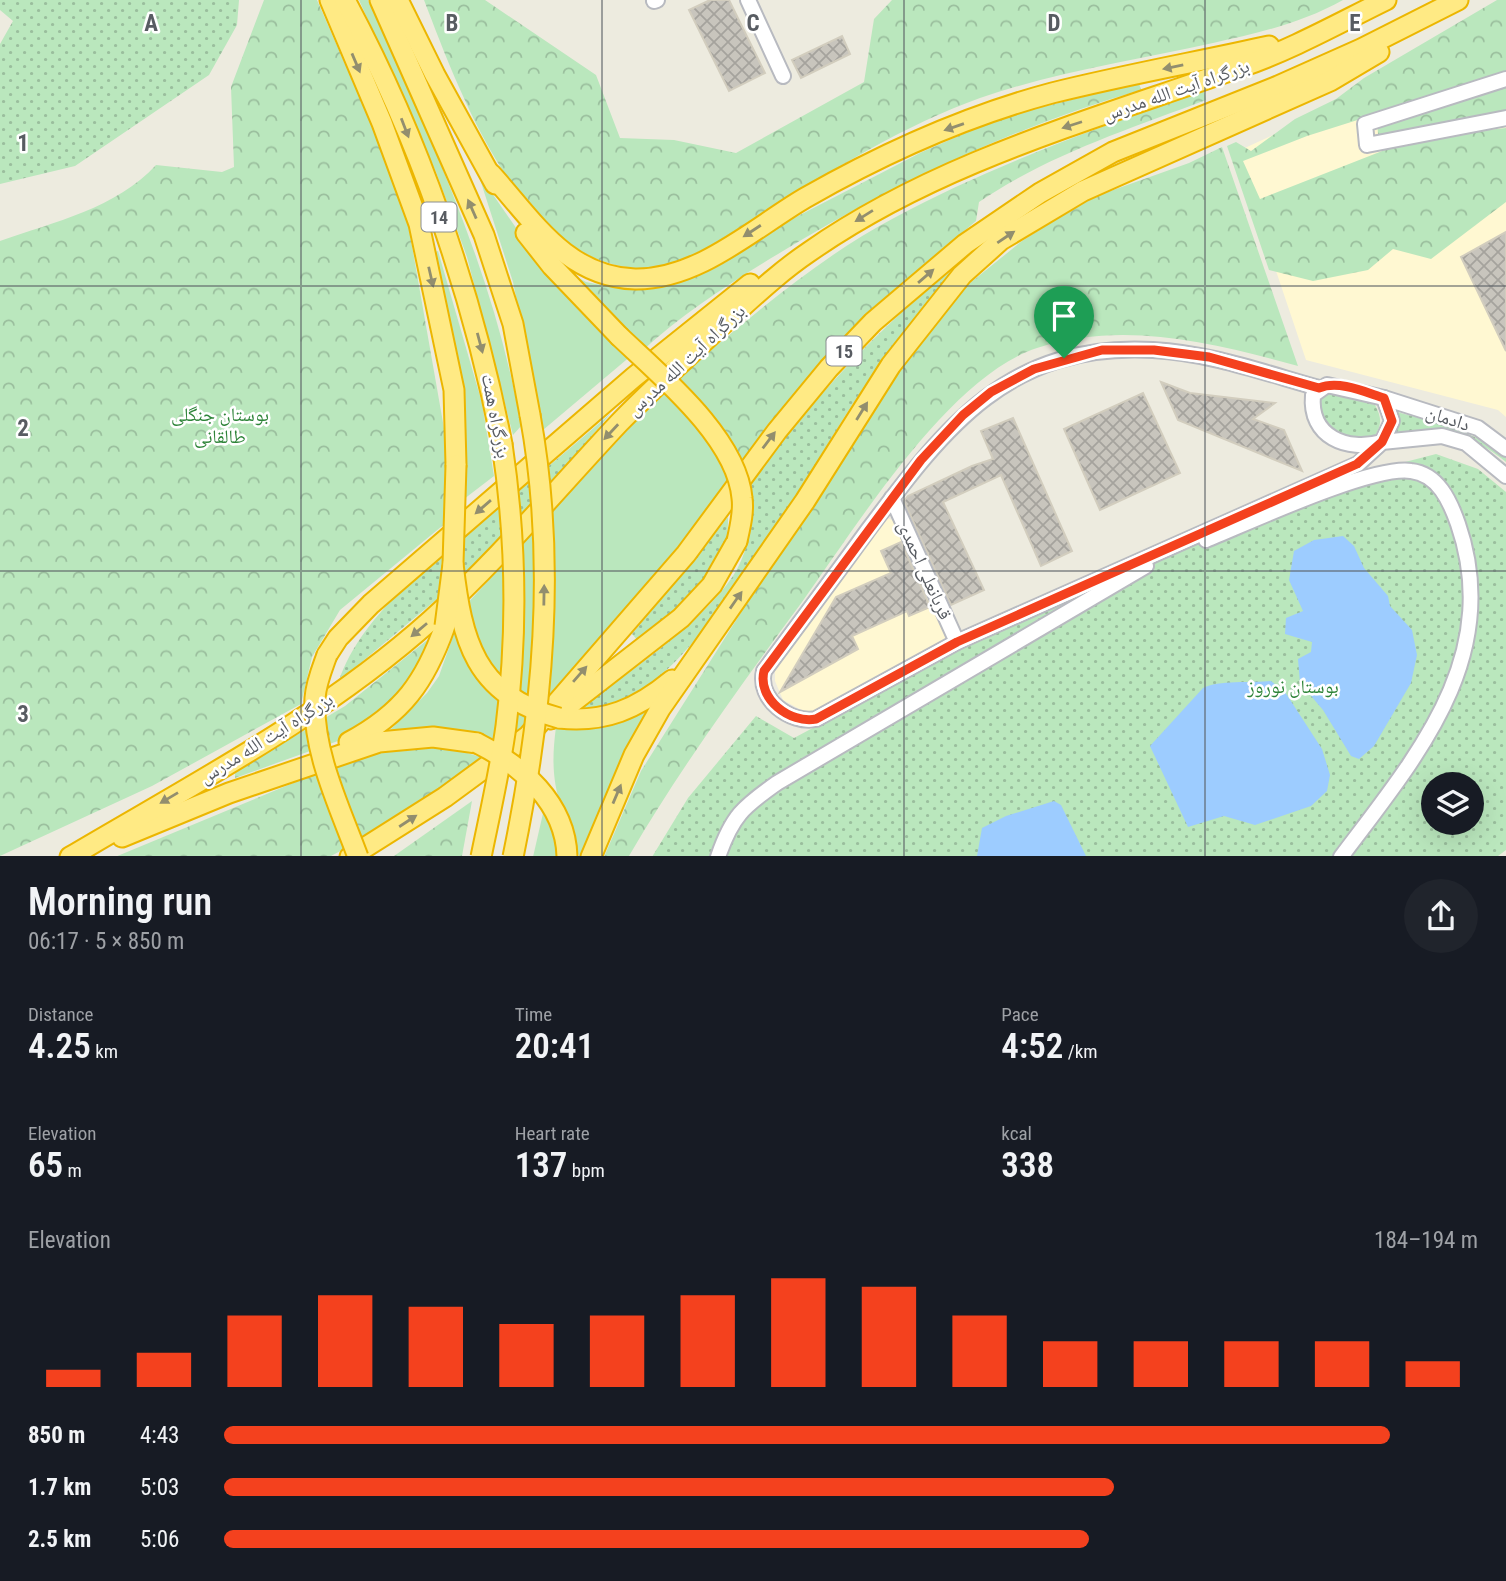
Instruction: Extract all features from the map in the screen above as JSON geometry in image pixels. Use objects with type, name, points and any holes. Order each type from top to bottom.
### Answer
[{"type":"highway","points":[[277,776],[369,732],[397,711],[428,669],[445,626],[453,564],[456,465],[454,390],[419,224],[382,123],[330,0]]},
{"type":"highway","name":"بزرگراه همت","points":[[345,0],[393,97],[446,237],[479,340],[502,444],[511,507],[514,578],[506,723],[481,856]]},
{"type":"highway","name":"بزرگراه همت","points":[[380,0],[484,235],[513,324],[530,415],[542,505],[543,648],[534,751],[513,856]]},
{"type":"highway","points":[[398,0],[441,87],[491,174],[501,197],[533,242],[619,336],[696,412],[721,444],[734,470],[742,497],[737,541],[712,585],[681,618],[528,736]]},
{"type":"highway","name":"بزرگراه آیت الله مدرس","points":[[70,856],[279,732],[368,673],[473,580],[622,420],[677,366],[806,254],[879,207],[923,185],[1047,134],[1244,67],[1386,0]]},
{"type":"highway","name":"بزرگراه آیت الله مدرس","points":[[350,856],[445,797],[528,736],[686,554],[777,430],[829,368],[854,341],[941,263],[1040,193],[1113,152],[1278,86],[1413,24],[1458,0]]},
{"type":"highway","points":[[591,856],[634,755],[689,667],[805,501],[891,365],[940,299],[1001,240],[1083,191],[1330,81],[1372,57],[1413,24]]},
{"type":"highway","points":[[491,174],[542,235],[572,258],[610,276],[636,279],[659,276],[726,248],[805,198],[929,136],[1053,93],[1311,37]]},
{"type":"highway","points":[[358,856],[336,799],[317,725],[317,685],[327,655],[338,638],[371,604],[634,377],[750,285],[806,254]]},
{"type":"highway","points":[[453,564],[462,628],[478,663],[499,686],[521,702],[559,718],[592,720],[613,716],[649,699],[689,667]]},
{"type":"highway","points":[[70,856],[277,776],[399,738],[433,737],[477,743],[514,765],[538,786],[560,823],[567,856]]},
{"type":"street","points":[[748,0],[783,76]]},
{"type":"street","points":[[1506,79],[1365,124],[1367,145],[1506,118]]},
{"type":"street","points":[[1319,388],[1209,357],[1154,350],[1102,350],[1064,358],[1034,369],[991,392],[963,415],[921,460],[764,671],[764,688],[770,699],[789,716],[816,719],[957,642],[1357,464],[1382,442],[1392,421],[1384,398],[1342,386],[1327,385],[1319,388],[1313,395],[1312,405],[1324,433],[1350,447],[1382,442]]},
{"type":"street","name":"دادمان","points":[[1384,398],[1478,428],[1506,449]]},
{"type":"street","name":"دادمان","points":[[1382,442],[1442,436],[1466,443],[1506,476]]},
{"type":"street","points":[[718,856],[729,825],[742,808],[768,789],[920,697],[1031,636],[1130,573],[1317,495],[1380,474],[1411,470],[1441,487],[1454,512],[1472,581],[1469,630],[1450,694],[1424,744],[1341,856]]},
{"type":"street","name":"قربانعلی احمدی","points":[[892,498],[957,642]]},
{"type":"shaded area","points":[[1506,23],[1506,417],[1498,410],[1306,360],[1236,152],[1467,46]]},
{"type":"shaded area","points":[[886,517],[897,523],[947,639],[821,711],[803,711],[783,700],[775,681],[775,666]]},
{"type":"green space","points":[[0,0],[239,0],[237,25],[209,75],[75,166],[0,184],[0,44],[13,21],[0,10]]},
{"type":"green space","name":"بوستان جنگلی طالقانی","points":[[264,0],[317,0],[370,121],[408,223],[445,434],[447,522],[340,610],[312,657],[301,704],[152,786],[0,856],[0,241],[104,203],[140,180],[156,165],[222,172],[234,167],[231,87]]},
{"type":"green space","points":[[359,0],[368,0],[392,52],[437,156],[478,262],[510,370],[521,426],[513,435],[467,257],[436,172]]},
{"type":"green space","points":[[424,0],[485,0],[596,75],[620,138],[674,140],[736,153],[864,82],[874,19],[892,0],[1343,0],[1312,15],[1263,31],[1066,74],[980,98],[869,149],[692,257],[656,268],[610,264],[570,244],[535,213],[505,174],[479,130]]},
{"type":"green space","points":[[1497,0],[1506,0],[1506,73],[1307,136],[1243,161],[1260,199],[1400,144],[1449,134],[1506,128],[1506,202],[1431,259],[1393,249],[1368,270],[1313,281],[1269,270],[1227,146],[1236,142],[1251,151],[1295,119],[1336,99],[1364,78]]},
{"type":"green space","points":[[1139,83],[1141,90],[1053,119],[967,154],[843,216],[719,291],[642,351],[566,271],[586,282],[611,287],[637,287],[765,233],[922,152],[1002,117]]},
{"type":"green space","points":[[1506,83],[1506,114],[1379,143],[1377,123]]},
{"type":"green space","points":[[1204,89],[1206,100],[1061,157],[1005,185],[979,202],[976,221],[882,300],[775,418],[742,466],[675,379],[808,273],[894,218],[1007,164]]},
{"type":"green space","points":[[1222,147],[1298,366],[1201,343],[1135,335],[1070,340],[1037,348],[1004,364],[970,389],[938,421],[877,496],[712,727],[629,856],[604,856],[641,771],[892,373],[949,300],[1022,241],[1088,199],[1189,163]]},
{"type":"green space","points":[[478,173],[521,235],[632,355],[543,430],[513,282]]},
{"type":"green space","points":[[438,251],[482,403],[494,476],[464,499],[432,253]]},
{"type":"green space","points":[[972,255],[912,324],[871,377],[737,586],[697,637],[657,679],[618,704],[582,708],[683,630],[719,594],[733,576],[744,554],[751,518],[751,482],[800,419],[853,360],[910,305]]},
{"type":"green space","points":[[675,379],[711,414],[742,466],[627,613],[533,717],[499,749],[383,737],[427,693],[439,676],[463,608]]},
{"type":"green space","points":[[1328,391],[1375,405],[1380,421],[1374,437],[1353,438],[1326,425],[1318,407],[1319,396]]},
{"type":"green space","points":[[1397,412],[1467,433],[1493,448],[1506,458],[1506,462],[1480,444],[1453,434],[1425,431],[1394,437],[1399,424]]},
{"type":"green space","points":[[611,413],[528,512],[455,584],[339,681],[365,632],[404,588]]},
{"type":"green space","name":"بوستان نوروز","points":[[1436,454],[1478,469],[1506,492],[1506,850],[1498,856],[653,856],[688,798],[756,716],[794,738],[1043,605],[1351,476]]},
{"type":"green space","points":[[728,517],[721,556],[712,573],[686,602],[640,643],[632,634]]},
{"type":"green space","points":[[436,633],[411,687],[349,737],[235,778],[235,772],[345,706]]},
{"type":"green space","points":[[654,705],[579,856],[557,794],[554,765],[556,727],[608,725]]},
{"type":"green space","points":[[406,745],[451,748],[487,759],[378,831],[331,856],[117,856],[346,761]]},
{"type":"green space","points":[[472,801],[462,856],[394,856]]},
{"type":"green space","points":[[544,809],[556,836],[560,856],[533,856]]},
{"type":"water","points":[[1343,536],[1354,546],[1364,568],[1388,596],[1390,606],[1412,630],[1417,655],[1411,683],[1374,746],[1359,759],[1351,756],[1323,710],[1300,683],[1298,659],[1311,652],[1312,642],[1285,634],[1286,618],[1303,611],[1289,580],[1294,551],[1314,540]]},
{"type":"water","points":[[1271,681],[1285,692],[1322,749],[1330,775],[1327,791],[1311,806],[1255,825],[1224,816],[1188,827],[1150,746],[1203,688],[1226,683]]},
{"type":"water","points":[[1054,801],[1061,805],[1086,856],[977,856],[982,828],[1006,816]]},
{"type":"building","points":[[710,0],[729,0],[765,73],[729,91],[689,10]]},
{"type":"building","points":[[842,36],[850,54],[801,78],[792,60]]},
{"type":"building","points":[[1506,232],[1506,351],[1461,257]]},
{"type":"building","points":[[1161,382],[1190,393],[1275,403],[1253,419],[1284,430],[1302,471],[1178,420]]},
{"type":"building","points":[[1143,393],[1180,473],[1100,510],[1064,429]]},
{"type":"building","points":[[1013,418],[1072,551],[1041,566],[1001,475],[943,502],[984,590],[951,605],[904,501],[908,496],[993,459],[981,431]]},
{"type":"building","points":[[901,542],[930,607],[909,616],[907,611],[852,636],[858,649],[780,692],[836,597],[891,573],[881,551]]},
{"type":"route","points":[[1102,350],[1154,350],[1209,357],[1319,388],[1327,385],[1342,386],[1384,398],[1392,421],[1390,432],[1357,464],[957,642],[816,719],[789,716],[770,699],[764,688],[764,671],[921,460],[963,415],[991,392],[1034,369],[1064,358],[1102,350]]}]
